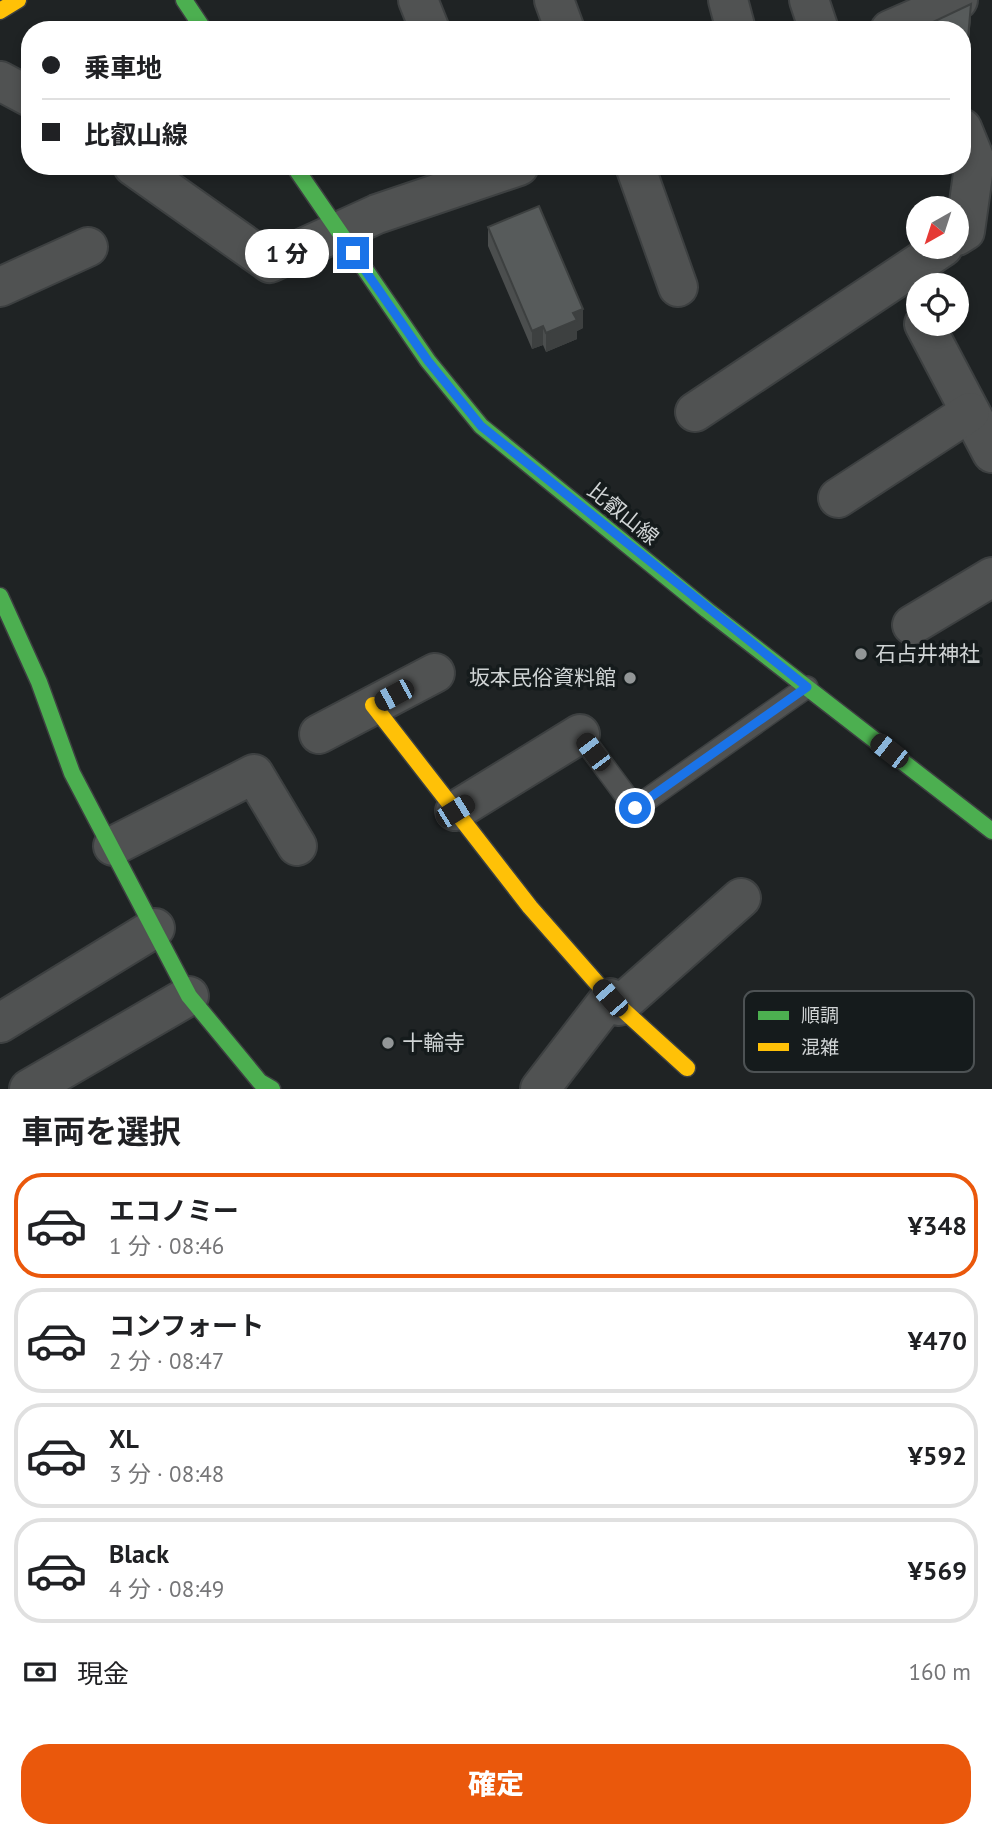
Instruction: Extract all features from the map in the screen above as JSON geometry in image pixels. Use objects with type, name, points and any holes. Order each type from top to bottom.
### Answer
[{"type":"street","points":[[0,11],[18,0]]},
{"type":"street","points":[[184,0],[198,21]]},
{"type":"street","points":[[418,0],[426,21]]},
{"type":"street","points":[[554,0],[562,21]]},
{"type":"street","points":[[728,0],[734,21]]},
{"type":"street","points":[[809,0],[816,21]]},
{"type":"street","points":[[919,21],[958,0]]},
{"type":"street","points":[[0,81],[21,92]]},
{"type":"street","points":[[970,196],[975,160],[971,150]]},
{"type":"street","points":[[146,175],[271,263],[377,214],[483,175]]},
{"type":"street","name":"比叡山線","points":[[300,175],[428,361],[481,426],[992,831]]},
{"type":"street","points":[[638,175],[678,287]]},
{"type":"street","points":[[0,287],[88,247]]},
{"type":"street","points":[[695,412],[926,259]]},
{"type":"street","points":[[900,278],[906,289]]},
{"type":"street","points":[[930,336],[992,453]]},
{"type":"street","points":[[838,498],[970,412]]},
{"type":"street","points":[[912,625],[992,578]]},
{"type":"street","points":[[1,601],[39,682],[72,773],[113,846],[189,996],[260,1082],[272,1089]]},
{"type":"street","points":[[319,734],[435,673]]},
{"type":"street","points":[[373,705],[530,907],[615,1002],[687,1068]]},
{"type":"street","points":[[455,811],[580,734]]},
{"type":"street","points":[[113,846],[254,775],[297,846]]},
{"type":"street","points":[[540,1089],[615,1002],[741,898]]},
{"type":"street","points":[[0,1023],[155,928]]},
{"type":"street","points":[[29,1089],[189,996]]},
{"type":"lane","points":[[580,734],[635,808],[807,687]]},
{"type":"building","points":[[971,4],[969,21],[935,21]]},
{"type":"building","points":[[539,206],[583,309],[573,313],[577,320],[546,333],[543,326],[532,331],[488,227]]},
{"type":"traffic: fast","points":[[184,0],[198,21]]},
{"type":"traffic: fast","points":[[300,175],[428,361],[481,426],[707,610],[992,831]]},
{"type":"traffic: fast","points":[[0,596],[39,682],[72,773],[189,996],[260,1082],[272,1089]]},
{"type":"traffic: slow","points":[[0,11],[18,0]]},
{"type":"traffic: slow","points":[[373,705],[530,907],[610,998],[687,1068]]},
{"type":"place","name":"石占井神社","points":[[861,654]]},
{"type":"place","name":"坂本民俗資料館","points":[[630,678]]},
{"type":"place","name":"十輪寺","points":[[388,1043]]},
{"type":"route","points":[[353,253],[428,361],[481,426],[807,687],[635,808]]}]
